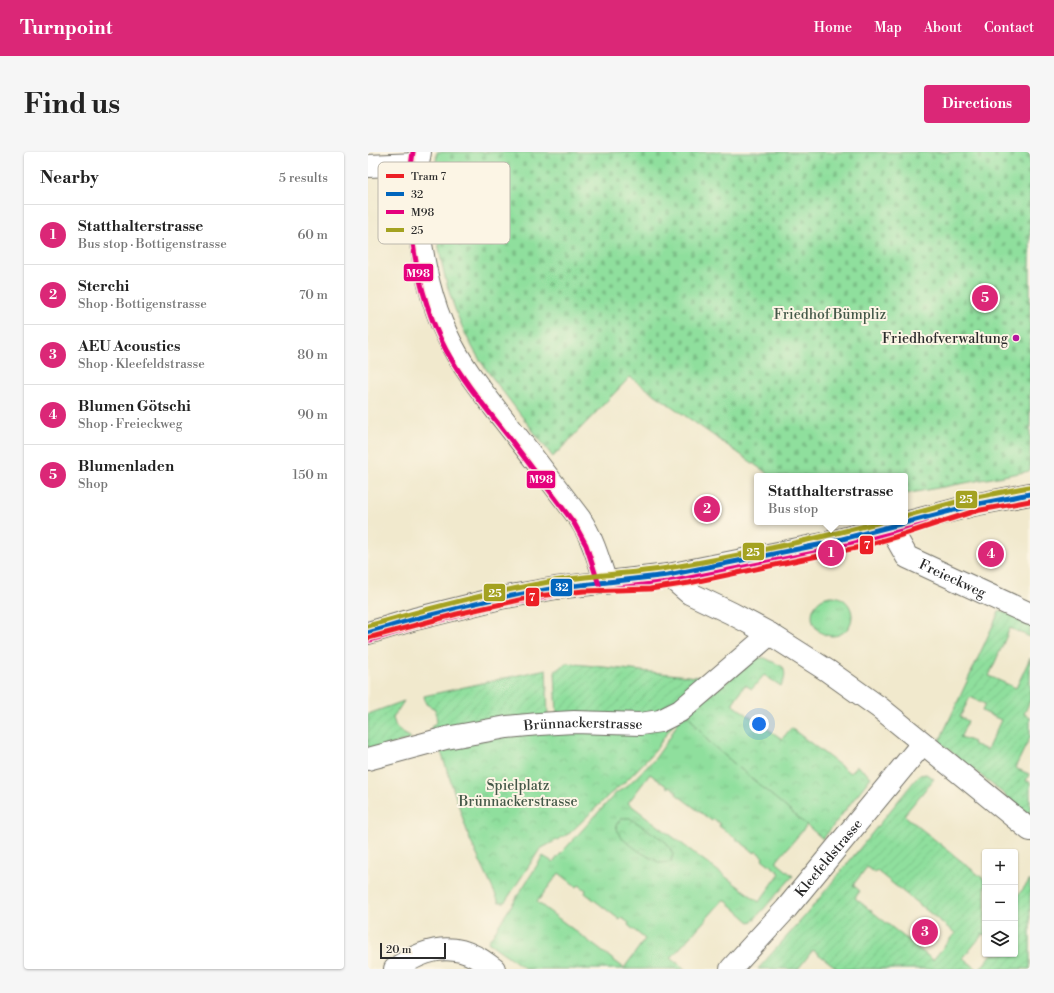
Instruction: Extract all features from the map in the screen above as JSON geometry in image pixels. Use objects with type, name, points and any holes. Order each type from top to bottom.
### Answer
[{"type":"street","points":[[393,162],[418,158]]},
{"type":"street","points":[[368,166],[378,164]]},
{"type":"street","points":[[421,244],[430,291],[447,336],[460,360],[491,403],[584,524],[594,546],[606,583]]},
{"type":"street","points":[[908,522],[973,505],[1030,494]]},
{"type":"street","points":[[368,633],[500,598],[556,588],[668,575],[823,544],[898,525]]},
{"type":"street","name":"Freieckweg","points":[[890,527],[907,557],[1030,614]]},
{"type":"street","points":[[668,575],[689,593],[770,634],[828,670],[1030,830]]},
{"type":"street","name":"Brünnackerstrasse","points":[[368,759],[446,738],[507,727],[574,722],[640,724],[660,721],[680,711],[770,634]]},
{"type":"street","name":"Kleefeldstrasse","points":[[731,969],[786,909],[922,744]]},
{"type":"street","points":[[394,969],[423,953],[449,949],[472,954],[494,969]]},
{"type":"green space","name":"Friedhof Bümpliz","points":[[437,152],[1030,152],[1030,471],[908,493],[908,473],[767,473],[630,377],[553,457],[482,364],[475,352],[463,329],[454,305],[440,255],[439,244],[510,244],[510,162],[436,162]]},
{"type":"green space","points":[[832,596],[840,598],[846,602],[850,608],[852,616],[850,624],[846,630],[840,634],[832,636],[824,634],[818,630],[814,624],[812,616],[814,608],[818,602],[824,598]]},
{"type":"green space","points":[[1000,610],[1030,624],[1030,637],[1010,628],[989,676],[1016,688],[1030,658],[1030,701],[1024,714],[1030,717],[1030,737],[1015,768],[1029,774],[1026,781],[1030,782],[1030,815],[939,742]],"holes":[[[970,697],[985,704],[982,711],[1001,720],[987,750],[973,744],[974,742],[961,737],[960,738],[968,721],[960,717]]]},
{"type":"green space","points":[[757,658],[765,658],[783,667],[785,677],[781,686],[764,675],[752,689],[745,685],[732,704],[782,739],[791,728],[850,773],[857,766],[871,777],[823,839],[709,742],[687,713]]},
{"type":"green space","points":[[566,663],[707,678],[659,714],[557,717],[555,671]]},
{"type":"green space","points":[[546,669],[548,717],[432,734],[431,727],[437,721],[435,709],[426,704],[424,696]]},
{"type":"green space","points":[[404,701],[393,718],[396,727],[411,739],[368,751],[368,714]]},
{"type":"green space","points":[[687,713],[709,742],[807,825],[776,862],[793,876],[751,923],[724,899],[671,958],[685,969],[526,969],[488,942],[543,856],[553,862],[616,793],[627,786],[654,760],[669,739],[678,721]],"holes":[[[650,774],[669,788],[670,786],[677,792],[676,794],[712,821],[714,819],[720,824],[719,826],[755,853],[756,851],[763,857],[762,859],[780,873],[759,902],[628,803]],[[559,873],[577,887],[579,885],[586,890],[585,893],[620,920],[622,918],[629,923],[628,925],[645,939],[624,968],[537,902]]]},
{"type":"green space","name":"Spielplatz Brünnackerstrasse","points":[[674,722],[655,751],[626,781],[610,794],[570,833],[540,849],[505,902],[499,902],[470,840],[440,749],[507,734]]},
{"type":"green space","points":[[926,774],[934,779],[904,815],[982,878],[982,935],[963,958],[977,969],[838,969],[813,950],[798,969],[758,969],[805,916],[920,775]],"holes":[[[867,867],[875,873],[877,871],[955,933],[933,960],[855,898],[860,891],[853,885]]]},
{"type":"green space","points":[[622,818],[630,818],[666,842],[673,854],[671,862],[660,863],[640,852],[620,837],[616,825]]},
{"type":"green space","points":[[1030,880],[1030,969],[980,969],[990,957],[1018,957],[1018,895]]},
{"type":"tram line","name":"7","points":[[368,638],[457,614],[537,596],[584,591],[650,589],[689,583],[856,548],[975,511],[1030,501]]},
{"type":"transit line","name":"M98","points":[[412,162],[413,152]]},
{"type":"transit line","name":"M98","points":[[413,244],[427,304],[446,350],[483,405],[574,523],[586,545],[599,585]]},
{"type":"transit line","name":"25","points":[[908,515],[971,498],[1029,487]]},
{"type":"transit line","name":"32","points":[[908,522],[973,505],[1030,494]]},
{"type":"transit line","name":"M98","points":[[370,640],[417,626],[501,605],[557,595],[669,582],[824,551],[975,512],[1030,501]]},
{"type":"transit line","name":"25","points":[[368,626],[460,601],[530,585],[568,579],[654,570],[695,563],[775,547],[869,525]]},
{"type":"transit line","name":"32","points":[[368,633],[415,619],[500,598],[556,588],[668,575],[823,544],[896,525]]},
{"type":"place","name":"Blumenladen","points":[[985,298]]},
{"type":"place","name":"Friedhofverwaltung","points":[[1016,338]]},
{"type":"place","name":"Sterchi","points":[[707,509]]},
{"type":"place","name":"Statthalterstrasse","points":[[831,553]]},
{"type":"place","name":"Blumen Götschi","points":[[991,554]]},
{"type":"place","name":"AEU Acoustics","points":[[925,932]]}]
